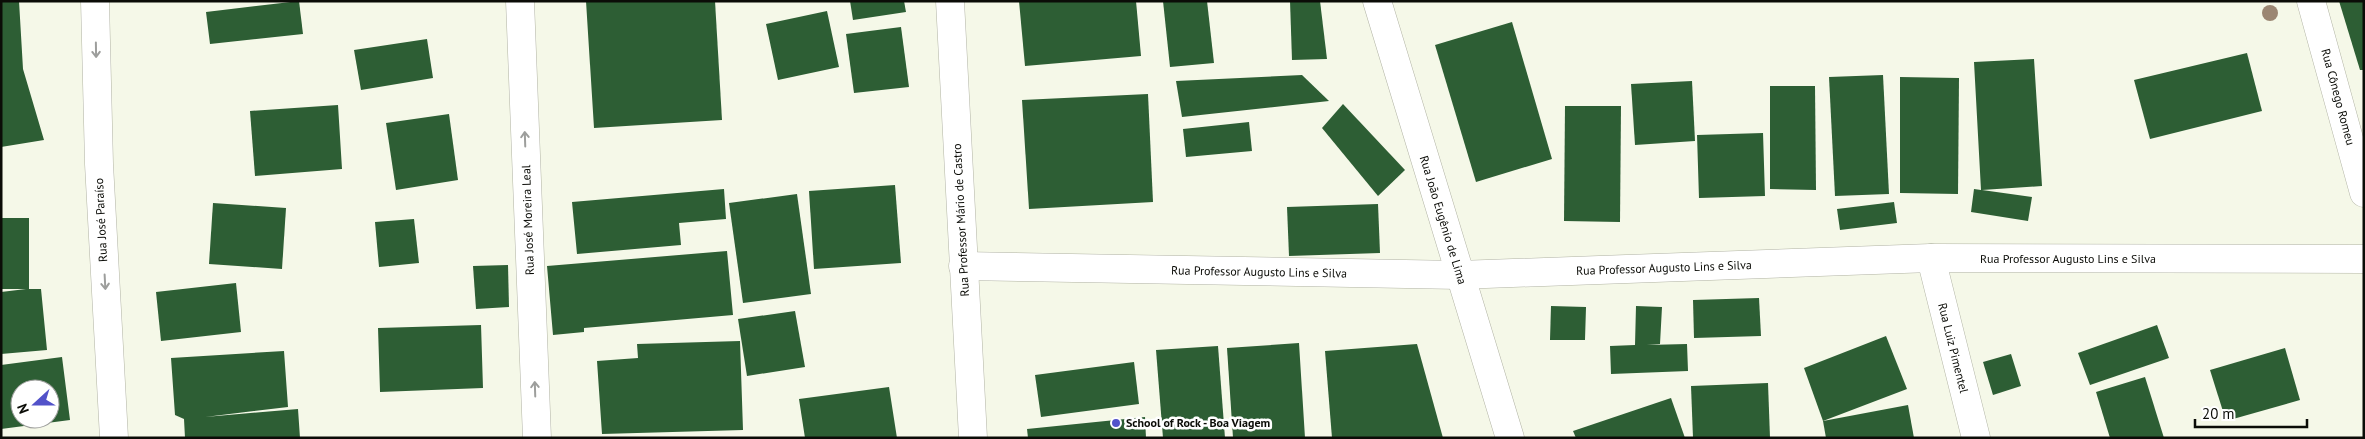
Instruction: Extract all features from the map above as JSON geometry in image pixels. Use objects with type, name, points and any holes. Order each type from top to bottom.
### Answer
[{"type":"street","name":"Rua José Paraíso","points":[[95,1],[98,164],[114,438]]},
{"type":"street","name":"Rua José Moreira Leal","points":[[520,1],[537,438]]},
{"type":"street","name":"Rua Professor Mário de Castro","points":[[950,1],[973,438]]},
{"type":"street","name":"Rua João Eugênio de Lima","points":[[1377,1],[1510,438]]},
{"type":"street","name":"Rua Cônego Romeu","points":[[2311,1],[2364,193]]},
{"type":"street","name":"Rua Professor Augusto Lins e Silva","points":[[964,266],[1459,275],[1932,258],[2364,259]]},
{"type":"street","name":"Rua Luiz Pimentel","points":[[1932,258],[1976,438]]},
{"type":"building","points":[[1,1],[19,1],[23,69],[44,140],[1,147]]},
{"type":"building","points":[[299,1],[303,34],[210,44],[206,12]]},
{"type":"building","points":[[586,1],[715,1],[722,120],[594,128]]},
{"type":"building","points":[[850,1],[904,1],[906,12],[853,20]]},
{"type":"building","points":[[1019,1],[1136,1],[1141,56],[1025,66]]},
{"type":"building","points":[[1163,1],[1207,1],[1214,63],[1170,67]]},
{"type":"building","points":[[1290,1],[1320,1],[1327,59],[1292,60]]},
{"type":"building","points":[[2339,1],[2364,1],[2364,70],[2360,70]]},
{"type":"building","points":[[827,11],[839,67],[778,80],[766,24]]},
{"type":"building","points":[[1512,22],[1552,159],[1476,182],[1435,45]]},
{"type":"building","points":[[901,27],[909,87],[854,93],[846,34]]},
{"type":"building","points":[[427,39],[433,78],[361,90],[354,50]]},
{"type":"building","points":[[2247,53],[2262,111],[2150,139],[2134,80]]},
{"type":"building","points":[[2034,59],[2042,186],[1982,190],[2032,197],[2028,221],[1971,212],[1974,189],[1981,190],[1974,62]]},
{"type":"building","points":[[1302,75],[1329,101],[1182,117],[1176,81]]},
{"type":"building","points":[[1883,75],[1889,194],[1835,196],[1829,77]]},
{"type":"building","points":[[1900,77],[1959,78],[1958,194],[1900,193]]},
{"type":"building","points":[[1692,81],[1695,141],[1635,145],[1631,84]]},
{"type":"building","points":[[1770,86],[1815,86],[1816,190],[1770,189]]},
{"type":"building","points":[[1148,94],[1153,202],[1029,209],[1022,100]]},
{"type":"building","points":[[1343,104],[1405,170],[1378,196],[1322,128]]},
{"type":"building","points":[[338,105],[342,169],[255,176],[250,111]]},
{"type":"building","points":[[1565,106],[1621,106],[1620,222],[1564,221]]},
{"type":"building","points":[[449,114],[458,180],[396,190],[386,123]]},
{"type":"building","points":[[1249,122],[1252,151],[1186,157],[1183,129]]},
{"type":"building","points":[[1763,133],[1765,196],[1699,198],[1697,135]]},
{"type":"building","points":[[895,185],[901,263],[814,269],[809,191]]},
{"type":"building","points":[[724,189],[726,219],[679,223],[681,245],[577,254],[572,202]]},
{"type":"building","points":[[797,194],[811,294],[743,303],[729,203]]},
{"type":"building","points":[[1894,202],[1897,223],[1840,230],[1837,209]]},
{"type":"building","points":[[213,203],[286,208],[282,269],[209,264]]},
{"type":"building","points":[[1378,204],[1380,253],[1289,256],[1287,207]]},
{"type":"building","points":[[1,218],[29,218],[29,289],[41,289],[47,350],[1,354],[1,292],[26,289],[1,289]]},
{"type":"building","points":[[414,219],[419,263],[379,267],[375,222]]},
{"type":"building","points":[[727,251],[733,315],[584,328],[584,332],[553,335],[547,266]]},
{"type":"building","points":[[508,265],[509,307],[476,309],[473,266]]},
{"type":"building","points":[[236,283],[241,332],[161,341],[156,292]]},
{"type":"building","points":[[1759,298],[1761,336],[1694,338],[1693,300]]},
{"type":"building","points":[[1551,306],[1586,307],[1585,340],[1550,340]]},
{"type":"building","points":[[1636,306],[1662,307],[1660,344],[1647,345],[1687,344],[1688,371],[1611,374],[1610,346],[1635,345]]},
{"type":"building","points":[[795,311],[805,367],[747,376],[738,319]]},
{"type":"building","points":[[481,325],[483,388],[380,392],[378,328]]},
{"type":"building","points":[[2157,325],[2169,358],[2090,385],[2078,353]]},
{"type":"building","points":[[1886,336],[1907,389],[1823,421],[1804,368]]},
{"type":"building","points":[[740,341],[743,430],[602,434],[597,361],[638,358],[637,344]]},
{"type":"building","points":[[1299,343],[1305,438],[1233,438],[1227,348]]},
{"type":"building","points":[[1417,344],[1443,438],[1332,438],[1325,351]]},
{"type":"building","points":[[1218,346],[1225,438],[1163,438],[1156,350]]},
{"type":"building","points":[[2285,348],[2300,400],[2226,421],[2210,370]]},
{"type":"building","points":[[284,351],[288,407],[205,417],[298,409],[300,438],[185,438],[184,419],[175,415],[171,358]]},
{"type":"building","points":[[2011,354],[2021,386],[1993,395],[1983,362]]},
{"type":"building","points":[[62,357],[70,420],[60,421],[60,379],[10,379],[10,428],[1,429],[1,365]]},
{"type":"building","points":[[1134,362],[1139,404],[1041,417],[1035,375]]},
{"type":"building","points":[[2145,377],[2164,438],[2110,438],[2096,392]]},
{"type":"building","points":[[1768,383],[1770,438],[1693,438],[1691,386]]},
{"type":"building","points":[[889,387],[897,438],[805,438],[799,399]]},
{"type":"building","points":[[1671,398],[1685,438],[1576,438],[1573,431]]},
{"type":"building","points":[[1908,405],[1914,438],[1826,438],[1823,421]]},
{"type":"building","name":"School of Rock - Boa Viagem","points":[[1145,417],[1146,438],[1028,438],[1027,429]]},
{"type":"place","name":"School of Rock - Boa Viagem","points":[[1116,423]]}]
